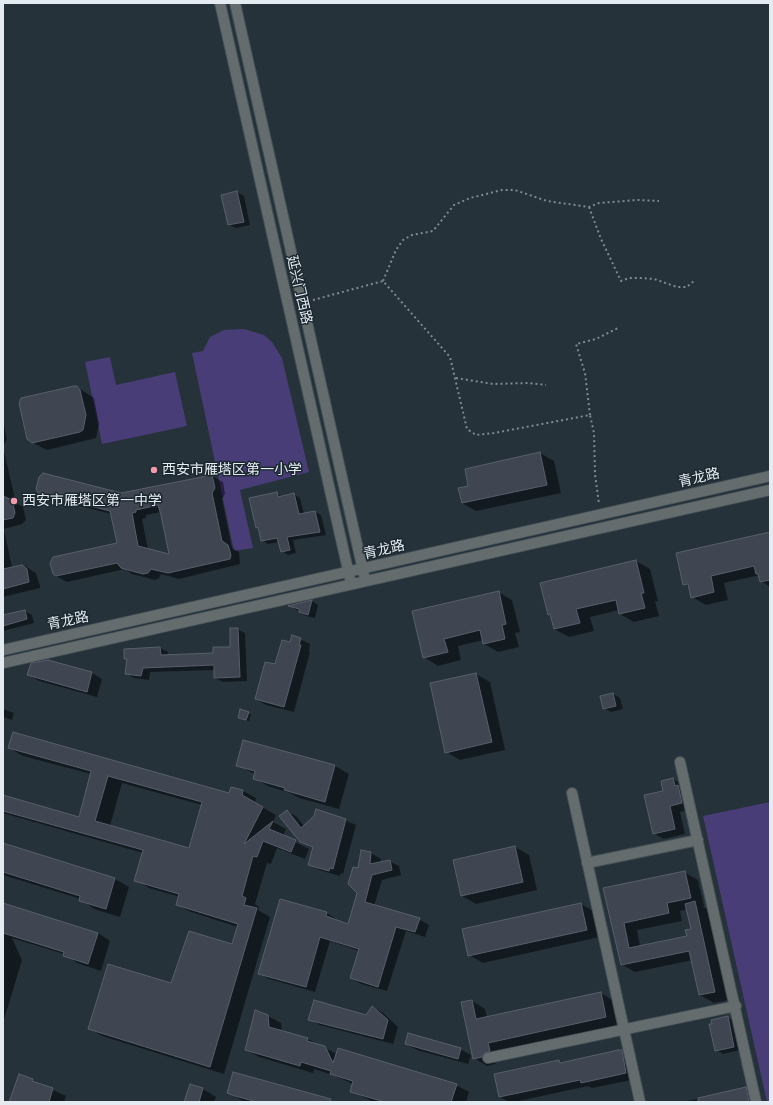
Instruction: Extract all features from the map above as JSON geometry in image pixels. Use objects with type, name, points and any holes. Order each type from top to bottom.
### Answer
[{"type":"street","name":"延兴门西路","points":[[220,3],[351,584]]},
{"type":"street","name":"延兴门西路","points":[[235,3],[366,580]]},
{"type":"street","name":"青龙路","points":[[3,650],[770,476]]},
{"type":"street","name":"青龙路","points":[[3,663],[770,490]]},
{"type":"street","points":[[680,762],[736,1006],[756,1102]]},
{"type":"street","points":[[572,793],[640,1102]]},
{"type":"street","points":[[587,863],[698,840]]},
{"type":"street","points":[[488,1058],[736,1006]]},
{"type":"path","points":[[383,281],[396,250],[403,240],[412,235],[433,231],[454,205],[470,198],[502,190],[515,190],[546,201],[589,207],[599,203],[637,200],[659,201]]},
{"type":"path","points":[[589,207],[601,239],[621,281],[629,278],[654,279],[677,287],[688,287],[694,281]]},
{"type":"path","points":[[302,303],[383,281]]},
{"type":"path","points":[[383,281],[450,357],[468,429],[476,435],[590,415]]},
{"type":"path","points":[[601,515],[595,474],[594,433],[590,415],[585,373],[576,344],[596,339],[618,328]]},
{"type":"path","points":[[456,378],[494,384],[528,383],[546,385]]},
{"type":"shaded area","points":[[244,329],[264,335],[272,342],[282,358],[309,472],[240,490],[253,548],[234,551],[192,353],[203,351],[210,337],[224,330]]},
{"type":"shaded area","points":[[110,357],[116,385],[175,372],[187,426],[102,444],[85,362]]},
{"type":"shaded area","points":[[770,802],[770,1102],[767,1102],[703,816]]},
{"type":"building","points":[[237,191],[244,222],[228,225],[221,195]]},
{"type":"building","points":[[77,386],[80,390],[86,415],[83,430],[32,443],[27,439],[19,403],[21,398]]},
{"type":"building","points":[[540,452],[547,485],[462,503],[458,488],[468,486],[465,469]]},
{"type":"building","points":[[43,473],[121,493],[212,475],[215,488],[212,493],[222,541],[228,545],[231,555],[230,559],[168,573],[151,569],[148,573],[143,574],[121,568],[117,563],[56,576],[53,574],[50,563],[53,557],[117,543],[110,511],[38,493],[36,489],[39,477]],"holes":[[[158,505],[169,554],[138,546],[132,513],[136,512],[136,510]]]},
{"type":"building","points":[[277,492],[278,497],[294,493],[299,514],[315,511],[320,532],[287,537],[290,550],[281,552],[277,538],[261,541],[258,527],[256,528],[249,498]]},
{"type":"building","points":[[3,496],[12,500],[15,513],[13,518],[3,520]]},
{"type":"building","points":[[770,532],[770,580],[760,582],[754,566],[711,576],[714,592],[691,598],[688,584],[683,585],[676,553]]},
{"type":"building","points":[[636,560],[644,593],[641,593],[645,608],[619,614],[616,600],[576,609],[580,623],[554,629],[550,614],[548,615],[540,583]]},
{"type":"building","points":[[22,565],[27,569],[29,582],[3,589],[3,569]]},
{"type":"building","points":[[499,591],[506,624],[502,625],[505,639],[483,644],[480,630],[444,639],[448,652],[423,658],[412,611]]},
{"type":"building","points":[[312,600],[308,615],[299,612],[299,609],[288,606]]},
{"type":"building","points":[[25,610],[27,619],[3,626],[3,615]]},
{"type":"building","points":[[230,628],[238,628],[240,677],[214,678],[214,665],[143,668],[141,676],[125,674],[127,659],[124,659],[124,649],[160,647],[161,655],[213,653],[213,647],[230,647]]},
{"type":"building","points":[[292,635],[301,638],[299,645],[301,645],[284,707],[255,699],[265,662],[275,664],[282,640],[290,642]]},
{"type":"building","points":[[48,660],[92,672],[87,692],[27,675],[31,663]]},
{"type":"building","points":[[476,673],[492,742],[445,753],[430,683]]},
{"type":"building","points":[[613,693],[616,706],[603,709],[600,696]]},
{"type":"building","points":[[240,709],[249,712],[246,720],[238,718]]},
{"type":"building","points":[[13,732],[229,793],[231,787],[243,790],[242,795],[263,807],[244,844],[273,821],[269,829],[296,840],[291,852],[263,841],[257,857],[253,856],[242,896],[246,898],[244,905],[257,908],[210,1067],[88,1029],[108,964],[171,983],[189,931],[232,944],[238,924],[176,905],[179,894],[134,881],[143,850],[3,811],[3,795],[79,817],[91,771],[8,748]],"holes":[[[108,776],[202,802],[189,848],[95,821]]]},
{"type":"building","points":[[243,740],[335,765],[325,802],[253,779],[255,771],[236,766]]},
{"type":"building","points":[[673,778],[675,786],[678,785],[682,803],[670,806],[675,829],[653,834],[644,795],[663,791],[661,781]]},
{"type":"building","points":[[316,809],[346,819],[333,869],[330,868],[329,871],[308,865],[313,847],[300,842],[279,816],[287,810],[301,828],[314,816]]},
{"type":"building","points":[[3,843],[115,878],[106,909],[79,901],[80,896],[3,872]]},
{"type":"building","points":[[515,846],[523,882],[461,896],[453,860]]},
{"type":"building","points":[[361,850],[371,852],[370,864],[390,860],[392,870],[372,875],[365,902],[420,918],[415,932],[396,927],[378,987],[350,978],[359,949],[320,937],[306,987],[258,974],[280,899],[327,912],[326,916],[348,924],[357,893],[348,884],[353,867],[358,868]]},
{"type":"building","points":[[685,871],[691,898],[667,903],[669,913],[624,923],[629,948],[687,936],[685,930],[691,929],[685,904],[695,901],[715,992],[699,995],[689,951],[621,965],[603,888]]},
{"type":"building","points":[[3,903],[98,933],[88,964],[63,956],[64,952],[3,933]]},
{"type":"building","points":[[581,903],[587,930],[468,956],[462,929]]},
{"type":"building","points":[[601,992],[606,1017],[488,1043],[490,1051],[484,1053],[482,1057],[473,1059],[461,1002],[472,1000],[476,1019]]},
{"type":"building","points":[[314,1000],[366,1015],[372,1006],[388,1020],[383,1039],[308,1020]]},
{"type":"building","points":[[255,1010],[268,1015],[269,1027],[308,1038],[307,1041],[325,1046],[333,1063],[338,1048],[457,1084],[451,1102],[385,1102],[350,1092],[353,1081],[330,1074],[331,1071],[301,1062],[300,1066],[245,1050]]},
{"type":"building","points":[[728,1016],[734,1047],[715,1051],[709,1024],[712,1024],[711,1020]]},
{"type":"building","points":[[408,1033],[461,1048],[458,1059],[405,1044]]},
{"type":"building","points":[[622,1050],[626,1073],[581,1083],[580,1080],[499,1097],[494,1074],[559,1060],[560,1063]]},
{"type":"building","points":[[233,1072],[331,1099],[330,1102],[257,1102],[235,1096],[227,1093]]},
{"type":"building","points":[[19,1074],[33,1079],[32,1081],[53,1088],[49,1102],[9,1102]]},
{"type":"building","points":[[190,1084],[203,1088],[199,1102],[184,1102]]},
{"type":"building","points":[[746,1087],[749,1102],[698,1102],[698,1098]]},
{"type":"place","name":"西安市雁塔区第一小学","points":[[154,470]]},
{"type":"place","name":"西安市雁塔区第一中学","points":[[14,501]]}]
